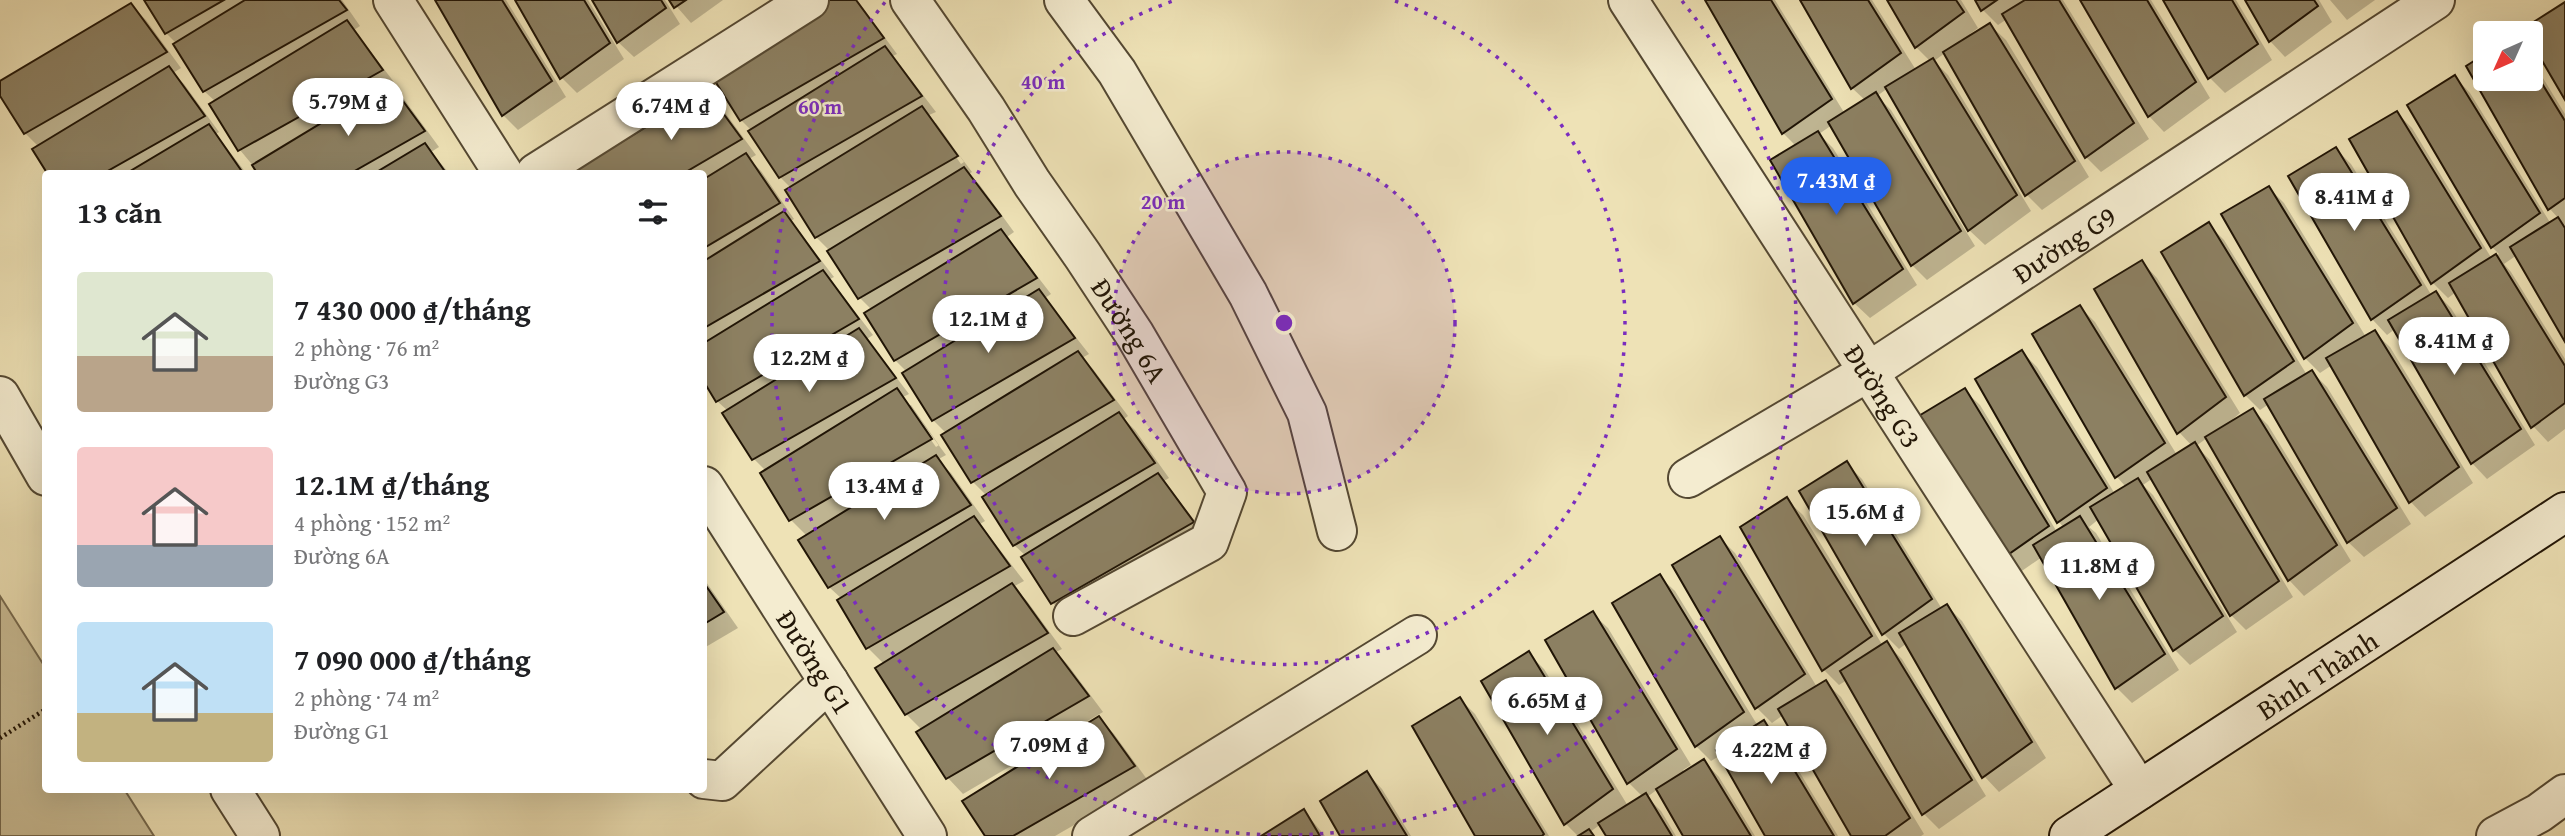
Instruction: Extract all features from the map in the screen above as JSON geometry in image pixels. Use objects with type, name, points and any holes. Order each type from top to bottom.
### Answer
[{"type":"street","points":[[393,0],[501,170]]},
{"type":"street","points":[[542,170],[809,0]]},
{"type":"street","name":"Đường 6A","points":[[910,0],[986,109],[1032,183],[1105,290],[1227,492],[1209,542],[1073,616]]},
{"type":"street","points":[[1064,0],[1117,72],[1248,294],[1307,413],[1337,531]]},
{"type":"street","name":"Đường G9","points":[[1688,478],[1868,372],[2435,0]]},
{"type":"street","name":"Đường G3","points":[[1630,1],[2139,790]]},
{"type":"street","points":[[0,396],[42,469]]},
{"type":"street","name":"Đường G1","points":[[707,491],[927,836]]},
{"type":"street","name":"Bình Thành","points":[[2069,836],[2565,512]]},
{"type":"street","points":[[1092,836],[1417,635]]},
{"type":"street","points":[[707,779],[722,781],[829,682]]},
{"type":"street","points":[[233,793],[260,836]]},
{"type":"street","points":[[2496,836],[2539,813],[2565,794]]},
{"type":"path","points":[[0,738],[42,712]]},
{"type":"shaded area","points":[[0,596],[42,662],[42,793],[127,793],[154,836],[0,836]]},
{"type":"building","points":[[144,0],[224,0],[165,34]]},
{"type":"building","points":[[245,0],[339,0],[347,10],[203,92],[173,44]]},
{"type":"building","points":[[435,0],[502,0],[552,81],[502,116]]},
{"type":"building","points":[[515,0],[584,0],[610,43],[560,79]]},
{"type":"building","points":[[592,0],[661,0],[666,8],[617,43]]},
{"type":"building","points":[[669,0],[686,0],[674,8]]},
{"type":"building","points":[[828,0],[856,0],[884,38],[740,121],[710,73]]},
{"type":"building","points":[[1705,0],[1771,0],[1832,99],[1782,134]]},
{"type":"building","points":[[1800,0],[1868,0],[1901,53],[1851,89]]},
{"type":"building","points":[[1887,0],[1956,0],[1964,12],[1915,48]]},
{"type":"building","points":[[1975,0],[1997,0],[1981,11]]},
{"type":"building","points":[[2025,0],[2059,0],[2134,123],[2085,158],[2002,14]]},
{"type":"building","points":[[2080,0],[2147,0],[2196,82],[2148,117]]},
{"type":"building","points":[[2163,0],[2232,0],[2258,44],[2208,79]]},
{"type":"building","points":[[2245,0],[2314,0],[2318,6],[2269,42]]},
{"type":"building","points":[[2565,2],[2565,100],[2543,62],[2543,21],[2535,21]]},
{"type":"building","points":[[131,3],[167,52],[24,134],[0,96],[0,81]]},
{"type":"building","points":[[347,20],[383,70],[238,151],[209,104]]},
{"type":"building","points":[[1990,23],[2075,161],[2025,196],[1943,52]]},
{"type":"building","points":[[885,46],[922,96],[779,178],[748,131]]},
{"type":"building","points":[[1933,58],[2017,195],[1968,231],[1885,87]]},
{"type":"building","points":[[2473,62],[2473,78],[2466,66]]},
{"type":"building","points":[[169,66],[205,116],[109,170],[45,170],[32,149]]},
{"type":"building","points":[[2455,75],[2540,213],[2491,248],[2407,105]]},
{"type":"building","points":[[389,82],[425,131],[356,170],[255,170],[252,165]]},
{"type":"building","points":[[2543,85],[2565,121],[2565,198],[2548,210],[2480,91],[2543,91]]},
{"type":"building","points":[[706,90],[742,139],[689,170],[576,170]]},
{"type":"building","points":[[1876,92],[1961,231],[1911,266],[1828,122]]},
{"type":"building","points":[[922,106],[958,156],[815,238],[785,190]]},
{"type":"building","points":[[2397,111],[2481,248],[2431,284],[2349,139]]},
{"type":"building","points":[[209,124],[241,170],[132,170]]},
{"type":"building","points":[[1818,131],[1903,269],[1853,304],[1770,160]]},
{"type":"building","points":[[425,143],[444,170],[380,170]]},
{"type":"building","points":[[2336,147],[2421,285],[2371,320],[2288,176]]},
{"type":"building","points":[[746,153],[780,203],[707,246],[707,177]]},
{"type":"building","points":[[964,167],[1001,216],[858,299],[827,251]]},
{"type":"building","points":[[2269,186],[2353,323],[2304,359],[2221,214]]},
{"type":"building","points":[[784,211],[820,261],[707,326],[707,259]]},
{"type":"building","points":[[2558,217],[2565,228],[2565,342],[2510,247]]},
{"type":"building","points":[[2209,222],[2294,361],[2244,396],[2161,252]]},
{"type":"building","points":[[1001,229],[1037,278],[894,361],[864,313]]},
{"type":"building","points":[[2496,254],[2565,366],[2565,403],[2531,428],[2449,283]]},
{"type":"building","points":[[2142,260],[2226,397],[2177,434],[2094,289]]},
{"type":"building","points":[[823,270],[859,319],[716,402],[707,387],[707,341]]},
{"type":"building","points":[[1039,289],[1075,338],[932,421],[902,373]]},
{"type":"building","points":[[2436,291],[2521,429],[2471,464],[2388,320]]},
{"type":"building","points":[[2080,305],[2165,443],[2115,478],[2032,334]]},
{"type":"building","points":[[859,328],[896,378],[752,460],[722,413]]},
{"type":"building","points":[[2375,330],[2459,467],[2409,503],[2326,358]]},
{"type":"building","points":[[2022,350],[2107,488],[2057,523],[1975,379]]},
{"type":"building","points":[[1078,351],[1114,400],[971,483],[941,435]]},
{"type":"building","points":[[2312,370],[2397,508],[2347,543],[2264,399]]},
{"type":"building","points":[[897,388],[932,439],[789,521],[760,473]]},
{"type":"building","points":[[1965,388],[2049,526],[1999,561],[1917,417]]},
{"type":"building","points":[[2253,408],[2337,545],[2288,581],[2205,437]]},
{"type":"building","points":[[1119,412],[1155,463],[1013,546],[982,497]]},
{"type":"building","points":[[2195,442],[2279,581],[2230,616],[2147,472]]},
{"type":"building","points":[[936,455],[971,505],[828,588],[798,540]]},
{"type":"building","points":[[1847,461],[1932,599],[1882,635],[1799,491]]},
{"type":"building","points":[[1158,473],[1194,522],[1051,604],[1021,557]]},
{"type":"building","points":[[2138,478],[2223,616],[2173,651],[2090,507]]},
{"type":"building","points":[[1787,497],[1872,636],[1822,671],[1740,527]]},
{"type":"building","points":[[974,516],[1010,566],[866,649],[837,600]]},
{"type":"building","points":[[2080,516],[2165,654],[2115,689],[2033,545]]},
{"type":"building","points":[[1720,536],[1805,674],[1755,709],[1672,565]]},
{"type":"building","points":[[1660,574],[1744,712],[1695,747],[1612,603]]},
{"type":"building","points":[[1012,583],[1048,633],[905,715],[875,668]]},
{"type":"building","points":[[707,587],[724,612],[707,622]]},
{"type":"building","points":[[1947,604],[2032,742],[1982,778],[1899,633]]},
{"type":"building","points":[[1593,611],[1677,749],[1627,784],[1545,640]]},
{"type":"building","points":[[1887,641],[1972,780],[1922,815],[1840,671]]},
{"type":"building","points":[[1053,648],[1089,696],[946,779],[916,732]]},
{"type":"building","points":[[1529,651],[1613,789],[1564,825],[1481,681]]},
{"type":"building","points":[[1826,680],[1910,818],[1885,836],[1851,836],[1778,709]]},
{"type":"building","points":[[1460,697],[1544,834],[1542,836],[1475,836],[1412,726]]},
{"type":"building","points":[[1099,716],[1135,766],[1013,836],[985,836],[962,801]]},
{"type":"building","points":[[1764,720],[1834,836],[1765,836],[1716,750]]},
{"type":"building","points":[[1704,759],[1751,836],[1683,836],[1656,789]]},
{"type":"building","points":[[1367,771],[1407,836],[1340,836],[1320,801]]},
{"type":"building","points":[[1646,793],[1672,836],[1606,836],[1598,823]]},
{"type":"building","points":[[1304,809],[1320,836],[1261,836]]},
{"type":"building","points":[[1589,829],[1594,836],[1578,836]]}]
